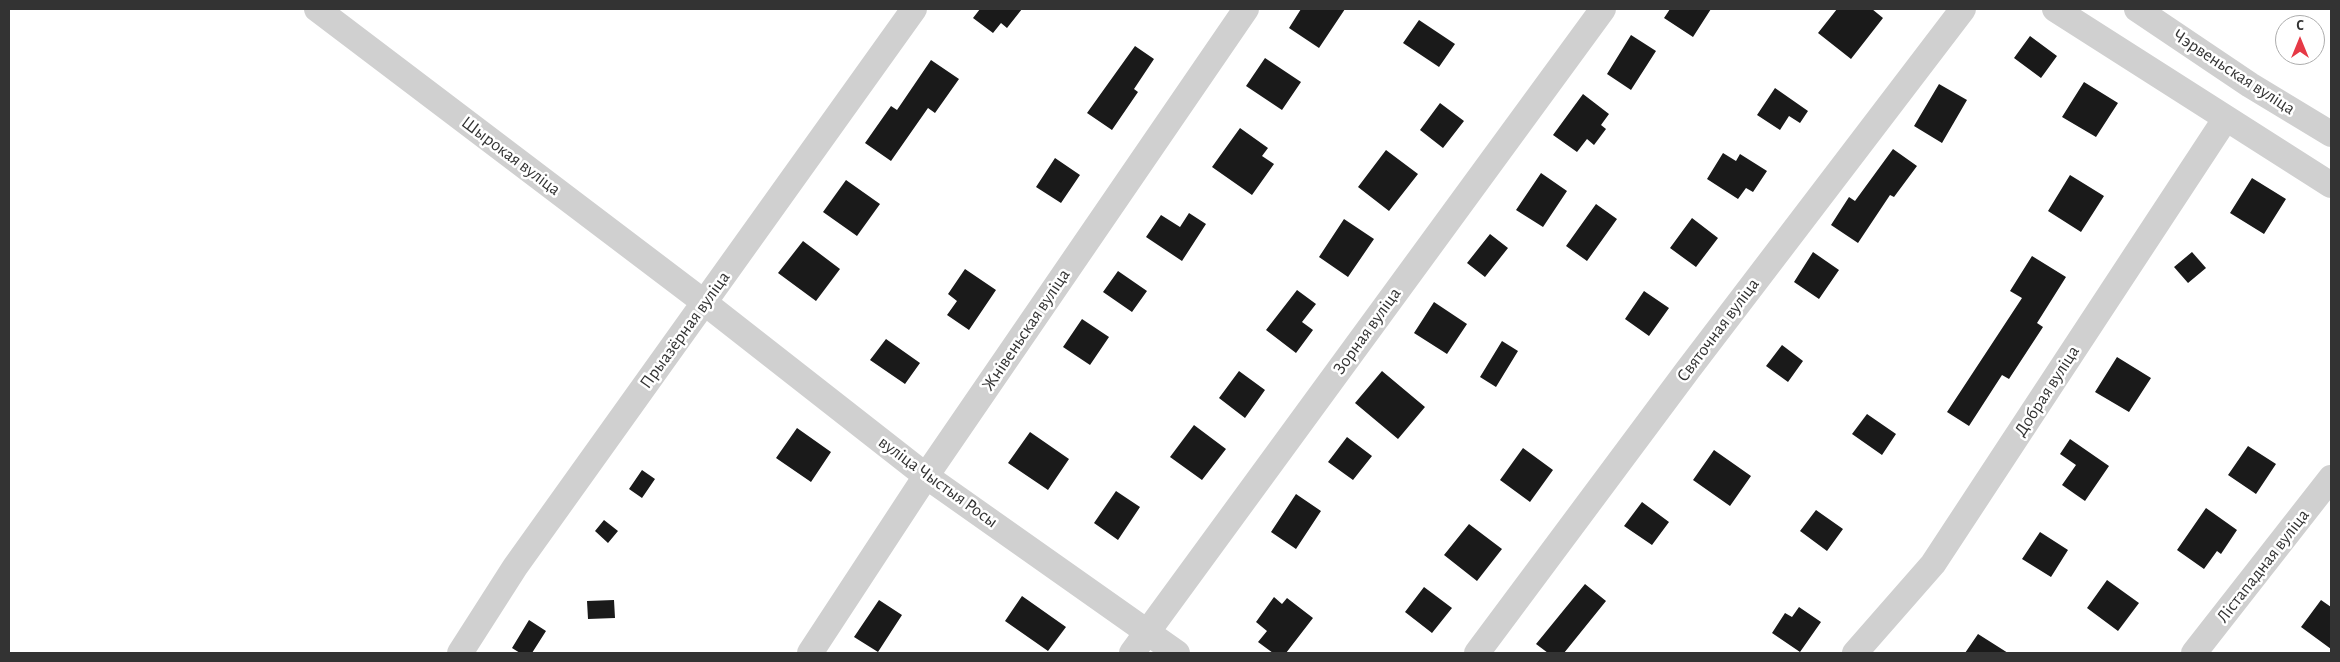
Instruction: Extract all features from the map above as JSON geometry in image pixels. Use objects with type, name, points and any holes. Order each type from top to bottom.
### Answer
[{"type":"street","name":"Шырокая вуліца","points":[[317,9],[705,304]]},
{"type":"street","name":"Прыазёрная вуліца","points":[[460,653],[515,567],[705,304],[914,9]]},
{"type":"street","name":"Жнівеньская вуліца","points":[[810,653],[926,476],[1246,9]]},
{"type":"street","name":"Зорная вуліца","points":[[1132,653],[1603,9]]},
{"type":"street","name":"Святочная вуліца","points":[[1477,653],[1687,371],[1963,9]]},
{"type":"street","points":[[2055,9],[2331,185]]},
{"type":"street","name":"Чэрвеньская вуліца","points":[[2137,9],[2250,85],[2331,134]]},
{"type":"street","name":"Добрая вуліца","points":[[1855,653],[1933,564],[2226,118]]},
{"type":"street","name":"вуліца Чыстыя Росы","points":[[705,304],[926,476],[1177,653]]},
{"type":"street","name":"Лістападная вуліца","points":[[2194,653],[2331,478]]},
{"type":"building","points":[[980,9],[1022,9],[1007,28],[1001,23],[993,33],[973,18]]},
{"type":"building","points":[[1301,9],[1345,9],[1319,48],[1289,28]]},
{"type":"building","points":[[1670,9],[1711,9],[1693,37],[1664,18]]},
{"type":"building","points":[[1837,9],[1872,9],[1883,18],[1851,59],[1818,33]]},
{"type":"building","points":[[1419,20],[1455,44],[1439,67],[1403,43]]},
{"type":"building","points":[[1631,35],[1656,51],[1631,90],[1607,74]]},
{"type":"building","points":[[2030,36],[2057,56],[2041,78],[2014,58]]},
{"type":"building","points":[[1135,46],[1154,59],[1134,89],[1138,92],[1112,130],[1087,113]]},
{"type":"building","points":[[1265,58],[1301,82],[1282,110],[1246,86]]},
{"type":"building","points":[[931,60],[959,79],[935,113],[928,108],[891,161],[865,143],[891,106],[897,110]]},
{"type":"building","points":[[2084,82],[2118,103],[2096,137],[2062,117]]},
{"type":"building","points":[[1939,84],[1967,100],[1942,143],[1914,126]]},
{"type":"building","points":[[1775,88],[1808,111],[1800,123],[1789,116],[1780,130],[1757,115]]},
{"type":"building","points":[[1583,94],[1609,114],[1601,125],[1606,129],[1594,145],[1587,139],[1577,152],[1553,135]]},
{"type":"building","points":[[1440,103],[1464,121],[1443,148],[1420,130]]},
{"type":"building","points":[[1240,128],[1268,148],[1262,156],[1274,164],[1252,195],[1212,167]]},
{"type":"building","points":[[1893,149],[1917,166],[1894,197],[1890,195],[1858,243],[1831,225],[1849,197],[1855,201]]},
{"type":"building","points":[[1386,150],[1418,174],[1389,211],[1358,187]]},
{"type":"building","points":[[1723,153],[1736,161],[1740,154],[1767,171],[1753,192],[1746,188],[1738,199],[1707,179]]},
{"type":"building","points":[[1055,158],[1080,175],[1061,203],[1036,187]]},
{"type":"building","points":[[1541,173],[1567,191],[1543,227],[1516,210]]},
{"type":"building","points":[[2070,175],[2104,196],[2081,232],[2048,211]]},
{"type":"building","points":[[2252,178],[2286,199],[2264,234],[2230,213]]},
{"type":"building","points":[[846,180],[880,204],[857,236],[823,212]]},
{"type":"building","points":[[1596,204],[1617,219],[1587,261],[1566,246]]},
{"type":"building","points":[[1189,213],[1206,224],[1182,261],[1146,237],[1161,215],[1180,227]]},
{"type":"building","points":[[1692,218],[1718,238],[1696,267],[1670,248]]},
{"type":"building","points":[[1344,219],[1374,239],[1348,277],[1319,257]]},
{"type":"building","points":[[1490,234],[1508,248],[1485,277],[1467,263]]},
{"type":"building","points":[[803,241],[840,269],[816,301],[778,273]]},
{"type":"building","points":[[1813,252],[1839,270],[1819,299],[1794,282]]},
{"type":"building","points":[[2192,252],[2206,268],[2188,283],[2174,267]]},
{"type":"building","points":[[2032,256],[2066,277],[2037,323],[2043,327],[2009,379],[2002,375],[1969,426],[1947,412],[2022,298],[2010,291]]},
{"type":"building","points":[[965,269],[996,290],[969,330],[947,315],[957,301],[948,294]]},
{"type":"building","points":[[1118,271],[1147,291],[1132,312],[1103,292]]},
{"type":"building","points":[[1297,290],[1316,304],[1302,322],[1313,330],[1296,353],[1266,330]]},
{"type":"building","points":[[1644,291],[1669,308],[1649,336],[1625,319]]},
{"type":"building","points":[[1434,302],[1467,324],[1447,354],[1414,333]]},
{"type":"building","points":[[1082,319],[1109,337],[1090,365],[1063,347]]},
{"type":"building","points":[[886,339],[920,363],[905,384],[870,360]]},
{"type":"building","points":[[1502,341],[1518,351],[1496,387],[1480,377]]},
{"type":"building","points":[[1782,345],[1803,361],[1788,382],[1766,366]]},
{"type":"building","points":[[2117,357],[2151,378],[2129,412],[2095,392]]},
{"type":"building","points":[[1239,371],[1265,390],[1245,418],[1219,398]]},
{"type":"building","points":[[1382,371],[1425,407],[1398,439],[1355,403]]},
{"type":"building","points":[[1867,414],[1896,434],[1882,455],[1852,434]]},
{"type":"building","points":[[1194,425],[1226,449],[1202,480],[1170,457]]},
{"type":"building","points":[[797,428],[831,452],[811,482],[776,458]]},
{"type":"building","points":[[1030,432],[1069,459],[1048,490],[1008,463]]},
{"type":"building","points":[[1347,437],[1372,456],[1353,480],[1328,462]]},
{"type":"building","points":[[2070,439],[2109,466],[2085,501],[2062,485],[2076,465],[2060,454]]},
{"type":"building","points":[[2248,446],[2276,464],[2256,494],[2228,475]]},
{"type":"building","points":[[1523,448],[1553,470],[1530,502],[1500,480]]},
{"type":"building","points":[[1714,450],[1751,476],[1730,506],[1693,480]]},
{"type":"building","points":[[642,470],[655,479],[642,498],[629,489]]},
{"type":"building","points":[[1116,491],[1140,507],[1118,540],[1094,523]]},
{"type":"building","points":[[1296,494],[1321,511],[1296,549],[1271,532]]},
{"type":"building","points":[[1642,502],[1669,522],[1652,545],[1624,526]]},
{"type":"building","points":[[2206,508],[2237,530],[2221,554],[2217,551],[2204,569],[2177,550]]},
{"type":"building","points":[[1816,510],[1843,529],[1827,551],[1800,531]]},
{"type":"building","points":[[604,520],[618,531],[608,543],[595,531]]},
{"type":"building","points":[[1469,524],[1502,549],[1477,581],[1444,555]]},
{"type":"building","points":[[2040,532],[2068,550],[2051,577],[2022,559]]},
{"type":"building","points":[[2107,580],[2139,603],[2118,631],[2087,608]]},
{"type":"building","points":[[1585,584],[1606,601],[1564,653],[1548,653],[1536,644]]},
{"type":"building","points":[[1424,587],[1452,608],[1432,633],[1405,612]]},
{"type":"building","points":[[1022,596],[1066,627],[1048,651],[1005,621]]},
{"type":"building","points":[[1274,597],[1282,604],[1287,598],[1313,618],[1286,653],[1273,653],[1258,642],[1267,631],[1256,622]]},
{"type":"building","points":[[614,600],[615,618],[588,619],[587,601]]},
{"type":"building","points":[[879,600],[902,615],[878,652],[854,637]]},
{"type":"building","points":[[2321,600],[2331,607],[2331,649],[2301,627]]},
{"type":"building","points":[[1799,607],[1821,622],[1800,652],[1772,633],[1785,613],[1792,617]]},
{"type":"building","points":[[529,620],[546,631],[532,653],[520,653],[512,648]]},
{"type":"building","points":[[1978,634],[2008,653],[1965,653]]}]
